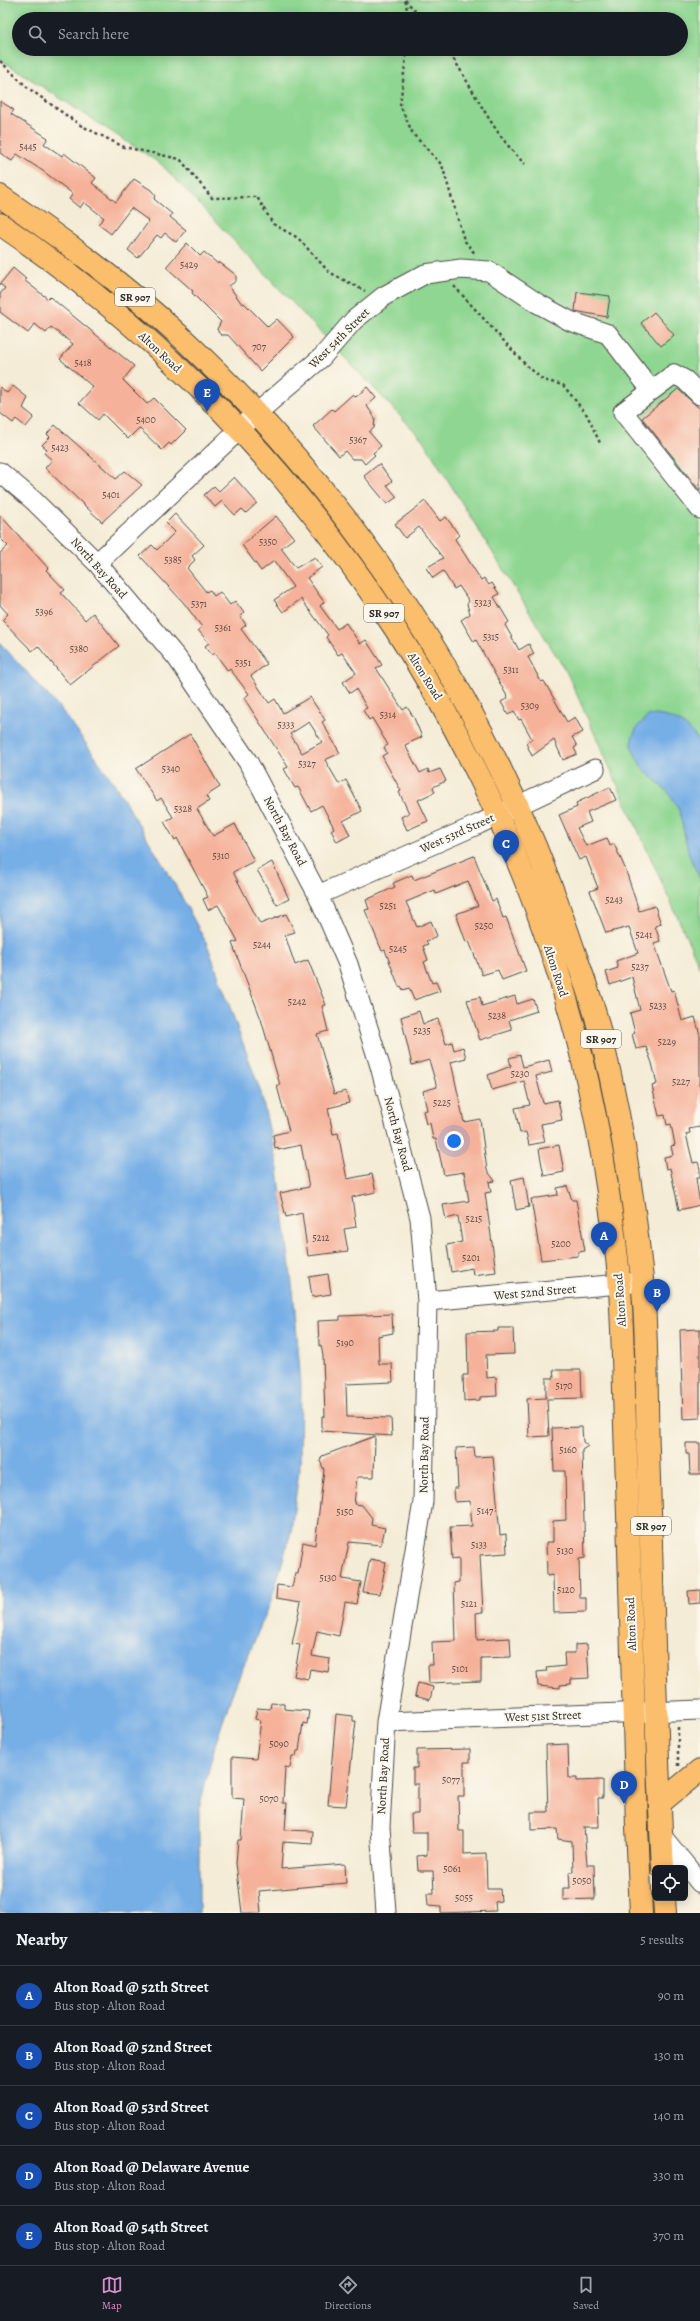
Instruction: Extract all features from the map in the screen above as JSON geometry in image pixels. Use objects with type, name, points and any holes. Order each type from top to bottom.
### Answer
[{"type":"main road","name":"Alton Road","points":[[0,196],[123,286],[180,336],[257,413],[303,463],[397,587],[469,707],[519,806],[552,887],[595,1014],[625,1146],[643,1282],[656,1712],[663,1865]]},
{"type":"main road","name":"Alton Road","points":[[0,224],[103,300],[158,348],[240,429],[283,477],[334,541],[434,690],[498,816],[532,899],[569,1009],[586,1074],[602,1154],[620,1285],[641,1913]]},
{"type":"main road","points":[[660,1803],[700,1770]]},
{"type":"main road","points":[[664,1901],[665,1913]]},
{"type":"street","name":"West 54th Street","points":[[97,564],[257,413],[322,357],[354,320],[384,296],[425,274],[461,269],[489,271],[537,303],[570,321],[608,334],[651,390]]},
{"type":"street","points":[[700,395],[685,380],[674,374],[623,412],[700,508]]},
{"type":"street","name":"North Bay Road","points":[[0,472],[34,500],[97,564],[177,658],[248,762],[318,895],[348,964],[380,1066],[420,1218],[427,1301],[423,1502],[386,1722],[380,1827],[386,1913]]},
{"type":"street","name":"West 53rd Street","points":[[318,895],[498,816],[595,769]]},
{"type":"street","name":"West 52nd Street","points":[[427,1301],[643,1282]]},
{"type":"street","name":"West 51st Street","points":[[386,1722],[700,1710]]},
{"type":"street","points":[[661,1835],[700,1883]]},
{"type":"path","points":[[408,12],[405,0],[416,12]]},
{"type":"path","points":[[406,56],[400,105],[413,134],[442,165],[464,240],[489,271]]},
{"type":"path","points":[[451,56],[498,132],[525,164]]},
{"type":"path","points":[[0,61],[28,88],[80,125],[124,147],[180,159],[212,198],[257,197],[273,224],[298,238],[329,272],[362,290],[384,296]]},
{"type":"path","points":[[449,281],[523,362],[543,380],[563,385],[587,415],[600,443]]},
{"type":"path","points":[[678,1726],[678,1771]]},
{"type":"green space","points":[[0,0],[700,0],[700,967],[567,673],[423,440],[161,164],[0,59]]},
{"type":"water","points":[[0,643],[64,713],[114,783],[174,883],[207,944],[261,1093],[278,1169],[294,1300],[301,1384],[300,1463],[291,1532],[270,1604],[233,1691],[215,1745],[199,1808],[199,1913],[0,1913]]},
{"type":"water","points":[[655,715],[676,720],[681,723],[696,737],[700,744],[700,879],[689,855],[679,810],[668,792],[642,768],[632,748],[632,738],[637,727],[648,716]]},
{"type":"building","points":[[0,101],[14,110],[11,114],[48,138],[44,144],[62,156],[64,153],[96,178],[92,183],[116,202],[134,179],[151,190],[156,196],[154,199],[172,214],[170,217],[186,230],[176,242],[165,233],[161,238],[157,235],[138,258],[128,250],[149,221],[131,208],[111,234],[98,224],[104,218],[84,202],[80,208],[69,199],[73,194],[43,171],[17,154],[12,161],[0,153]]},
{"type":"building","points":[[187,243],[200,256],[204,252],[218,264],[219,262],[236,275],[236,281],[229,286],[242,304],[244,303],[268,327],[277,319],[294,337],[260,371],[228,335],[221,335],[219,333],[217,329],[221,322],[192,293],[193,291],[166,267]]},
{"type":"building","points":[[13,268],[26,279],[24,280],[48,299],[50,297],[134,366],[123,380],[147,404],[154,398],[186,430],[171,445],[169,443],[162,450],[139,428],[128,439],[103,414],[98,420],[79,403],[93,387],[60,359],[73,344],[51,327],[46,333],[35,324],[28,333],[0,312],[0,294],[5,288],[0,284]]},
{"type":"building","points":[[577,292],[610,296],[607,317],[575,311]]},
{"type":"building","points":[[654,312],[674,335],[661,346],[641,323]]},
{"type":"building","points":[[13,386],[28,398],[23,408],[34,417],[26,427],[16,419],[13,423],[0,413],[0,387],[7,393]]},
{"type":"building","points":[[367,387],[376,398],[367,406],[375,418],[374,428],[369,432],[381,446],[373,453],[375,455],[365,464],[361,459],[352,459],[345,451],[339,456],[313,426],[332,409],[334,411],[353,394],[356,397]]},
{"type":"building","points":[[678,389],[700,409],[700,491],[642,418]]},
{"type":"building","points":[[55,425],[116,479],[125,471],[142,485],[102,522],[45,468],[52,460],[44,453],[47,449],[42,445],[50,437],[47,434]]},
{"type":"building","points":[[379,464],[392,481],[387,485],[397,497],[387,504],[364,476]]},
{"type":"building","points":[[234,477],[257,503],[246,513],[242,509],[235,515],[222,501],[215,507],[204,495],[214,486],[219,491]]},
{"type":"building","points":[[425,501],[440,521],[446,517],[459,535],[455,539],[481,580],[484,578],[489,585],[492,583],[499,594],[494,597],[509,622],[505,625],[519,650],[529,644],[534,654],[528,657],[541,682],[544,681],[567,722],[575,717],[583,732],[572,737],[577,746],[574,748],[577,754],[563,760],[554,740],[532,756],[526,743],[532,739],[521,719],[519,720],[514,711],[508,715],[501,702],[508,698],[476,640],[474,642],[461,620],[470,614],[467,604],[469,601],[459,586],[454,589],[443,571],[433,578],[426,568],[443,558],[419,527],[405,538],[395,524]]},
{"type":"building","points":[[175,514],[204,545],[192,556],[195,560],[187,568],[206,592],[210,590],[214,596],[220,592],[230,605],[235,601],[244,613],[240,616],[246,625],[241,629],[267,664],[251,676],[269,703],[275,699],[283,713],[310,697],[325,720],[322,722],[340,753],[325,760],[339,784],[346,780],[362,811],[343,821],[350,835],[337,842],[331,830],[334,828],[322,805],[311,811],[298,787],[295,788],[284,769],[288,767],[244,698],[249,694],[230,669],[228,671],[215,653],[212,655],[205,646],[209,643],[198,630],[202,627],[183,602],[140,556],[152,545],[157,550],[175,532],[166,523]],"holes":[[[309,722],[322,742],[302,753],[290,734]]]},
{"type":"building","points":[[0,515],[48,568],[46,570],[65,590],[61,593],[85,620],[93,613],[119,646],[70,685],[38,646],[32,651],[2,620],[8,614],[0,605],[0,553],[8,546],[0,538]]},
{"type":"building","points":[[276,516],[294,538],[281,548],[296,568],[315,557],[322,567],[307,578],[324,602],[320,606],[337,629],[346,623],[360,644],[366,640],[382,665],[376,668],[403,710],[407,707],[414,718],[422,737],[405,745],[420,773],[428,769],[429,773],[440,769],[446,781],[433,787],[435,792],[418,800],[428,821],[407,830],[401,817],[409,813],[399,792],[401,791],[382,756],[387,753],[384,747],[388,745],[372,718],[369,720],[363,710],[367,708],[356,689],[350,693],[343,682],[356,673],[342,653],[338,655],[326,637],[328,635],[301,599],[283,612],[274,600],[293,587],[274,561],[261,571],[242,545]]},
{"type":"building","points":[[190,734],[220,787],[206,796],[209,801],[197,809],[213,836],[235,824],[254,861],[233,872],[260,924],[286,914],[295,932],[285,935],[295,965],[308,960],[326,1005],[322,1006],[328,1031],[317,1034],[334,1094],[346,1091],[349,1103],[328,1108],[333,1134],[338,1133],[347,1179],[372,1174],[376,1192],[352,1197],[356,1227],[344,1229],[348,1251],[308,1256],[302,1213],[286,1217],[280,1193],[309,1187],[301,1145],[278,1150],[278,1147],[275,1148],[273,1135],[289,1131],[277,1086],[280,1085],[261,1019],[232,943],[238,941],[218,905],[208,910],[203,899],[208,897],[177,838],[175,840],[164,822],[173,817],[161,798],[157,801],[136,769]]},
{"type":"building","points":[[610,787],[616,800],[587,812],[591,822],[577,828],[586,846],[607,838],[610,846],[614,844],[625,868],[639,911],[655,906],[661,924],[655,926],[660,941],[654,943],[671,991],[674,990],[682,1021],[695,1017],[700,1035],[700,1127],[689,1129],[690,1133],[686,1134],[693,1163],[698,1162],[700,1169],[700,1178],[696,1178],[700,1205],[679,1210],[670,1168],[666,1169],[664,1157],[673,1155],[671,1146],[675,1145],[671,1124],[667,1125],[665,1115],[659,1116],[652,1086],[657,1084],[652,1063],[646,1047],[636,1049],[632,1034],[635,1033],[630,1013],[640,1010],[632,977],[610,985],[606,972],[618,968],[616,961],[638,953],[629,927],[606,933],[590,891],[598,888],[586,857],[579,860],[559,815],[577,807],[576,803]]},
{"type":"building","points":[[474,856],[492,901],[496,899],[503,918],[506,917],[526,971],[502,980],[498,970],[482,975],[469,941],[466,942],[456,914],[478,906],[468,881],[436,894],[435,890],[406,902],[417,927],[431,921],[437,936],[426,941],[428,944],[423,946],[428,960],[424,962],[432,983],[436,982],[440,991],[414,1000],[409,988],[403,990],[401,986],[399,987],[385,950],[382,951],[365,910],[369,909],[366,900],[395,887],[393,883],[412,875],[414,880]]},
{"type":"building","points":[[272,862],[289,899],[277,905],[257,870]]},
{"type":"building","points":[[515,996],[517,1004],[533,999],[537,1011],[509,1020],[512,1030],[480,1040],[467,1000],[480,997],[482,1006]]},
{"type":"building","points":[[419,1011],[423,1024],[438,1019],[446,1044],[452,1042],[454,1050],[463,1047],[466,1058],[451,1062],[464,1122],[480,1119],[487,1170],[495,1181],[489,1182],[491,1192],[485,1193],[496,1272],[473,1275],[472,1268],[451,1272],[447,1245],[462,1242],[458,1216],[446,1219],[443,1205],[469,1201],[464,1172],[444,1175],[436,1139],[433,1139],[430,1123],[426,1124],[423,1111],[427,1110],[423,1091],[437,1087],[429,1060],[412,1065],[401,1017]]},
{"type":"building","points":[[520,1055],[523,1067],[549,1060],[552,1072],[536,1076],[543,1103],[558,1100],[562,1120],[541,1124],[545,1142],[529,1145],[526,1132],[520,1133],[515,1108],[530,1105],[524,1081],[492,1090],[488,1075],[511,1066],[509,1058]]},
{"type":"building","points":[[559,1145],[564,1172],[544,1176],[539,1149]]},
{"type":"building","points":[[524,1177],[529,1207],[516,1210],[511,1180]]},
{"type":"building","points":[[567,1186],[572,1200],[576,1200],[585,1251],[578,1252],[578,1256],[541,1260],[531,1199],[558,1195],[557,1188]]},
{"type":"building","points":[[328,1274],[331,1294],[312,1297],[309,1277]]},
{"type":"building","points":[[392,1314],[393,1333],[378,1336],[379,1364],[392,1364],[393,1382],[346,1384],[347,1417],[391,1418],[392,1436],[322,1431],[322,1416],[325,1416],[323,1356],[321,1345],[319,1346],[318,1321],[340,1320],[340,1316]]},
{"type":"building","points":[[498,1328],[513,1328],[514,1354],[486,1355],[487,1378],[496,1377],[497,1396],[480,1397],[480,1400],[464,1401],[463,1375],[468,1375],[467,1332],[498,1331]]},
{"type":"building","points":[[700,1329],[700,1418],[683,1419],[680,1330]]},
{"type":"building","points":[[553,1370],[581,1370],[582,1398],[547,1399],[549,1436],[529,1437],[527,1399],[546,1398],[546,1378],[554,1378]]},
{"type":"building","points":[[582,1427],[583,1442],[588,1446],[582,1450],[585,1558],[579,1559],[580,1598],[586,1598],[586,1612],[554,1613],[553,1575],[547,1576],[546,1542],[553,1542],[553,1521],[566,1520],[565,1471],[554,1471],[552,1428]]},
{"type":"building","points":[[375,1436],[374,1477],[357,1477],[354,1504],[362,1505],[372,1518],[371,1525],[385,1528],[381,1545],[349,1542],[342,1579],[361,1582],[357,1604],[345,1602],[339,1636],[317,1631],[312,1656],[330,1659],[328,1672],[310,1669],[308,1679],[294,1676],[300,1645],[292,1644],[301,1602],[276,1598],[277,1585],[292,1587],[295,1574],[298,1574],[303,1542],[315,1545],[324,1470],[320,1461],[322,1456]]},
{"type":"building","points":[[686,1443],[700,1443],[700,1474],[690,1474],[689,1454],[686,1454]]},
{"type":"building","points":[[474,1447],[475,1457],[493,1456],[500,1535],[506,1534],[507,1553],[480,1555],[483,1612],[476,1613],[477,1640],[510,1638],[511,1657],[481,1658],[481,1681],[429,1683],[428,1665],[433,1665],[432,1642],[456,1641],[454,1583],[459,1582],[459,1558],[452,1559],[450,1527],[472,1526],[470,1501],[455,1502],[454,1488],[458,1488],[456,1448]]},
{"type":"building","points":[[370,1559],[386,1562],[380,1594],[363,1592]]},
{"type":"building","points":[[700,1590],[700,1603],[689,1604],[688,1591]]},
{"type":"building","points":[[587,1644],[589,1678],[571,1679],[571,1684],[560,1685],[560,1688],[538,1686],[537,1672],[547,1671],[546,1668],[565,1666],[564,1653],[575,1653],[575,1645]]},
{"type":"building","points":[[418,1683],[433,1687],[430,1700],[415,1696]]},
{"type":"building","points":[[271,1703],[284,1704],[284,1709],[309,1711],[307,1724],[303,1723],[299,1751],[297,1751],[296,1756],[292,1756],[290,1768],[285,1767],[283,1803],[287,1803],[285,1830],[313,1831],[312,1844],[283,1842],[281,1869],[345,1864],[346,1883],[259,1891],[261,1913],[242,1913],[236,1863],[238,1840],[241,1840],[244,1799],[232,1798],[232,1757],[256,1759],[261,1720],[255,1719],[257,1708],[270,1709]]},
{"type":"building","points":[[336,1714],[353,1716],[353,1721],[356,1721],[346,1806],[328,1805]]},
{"type":"building","points":[[568,1744],[569,1778],[577,1778],[577,1781],[603,1780],[603,1798],[598,1798],[599,1827],[584,1827],[587,1865],[594,1865],[595,1899],[563,1900],[563,1888],[570,1888],[569,1872],[573,1872],[572,1841],[558,1839],[557,1829],[531,1830],[531,1812],[548,1812],[546,1745]]},
{"type":"building","points":[[470,1749],[470,1762],[464,1762],[464,1796],[458,1796],[459,1831],[464,1831],[464,1854],[486,1853],[487,1889],[500,1889],[501,1901],[495,1902],[496,1911],[441,1913],[441,1906],[428,1905],[427,1893],[434,1893],[433,1871],[418,1871],[417,1856],[427,1855],[427,1832],[412,1832],[411,1814],[418,1814],[418,1784],[413,1784],[413,1768],[417,1768],[417,1750]]},
{"type":"place","name":"Alton Road @ 54th Street","points":[[207,412]]},
{"type":"place","name":"Alton Road @ 53rd Street","points":[[506,863]]},
{"type":"place","name":"Alton Road @ 52th Street","points":[[604,1255]]},
{"type":"place","name":"Alton Road @ 52nd Street","points":[[657,1312]]},
{"type":"place","name":"Alton Road @ Delaware Avenue","points":[[624,1804]]}]
